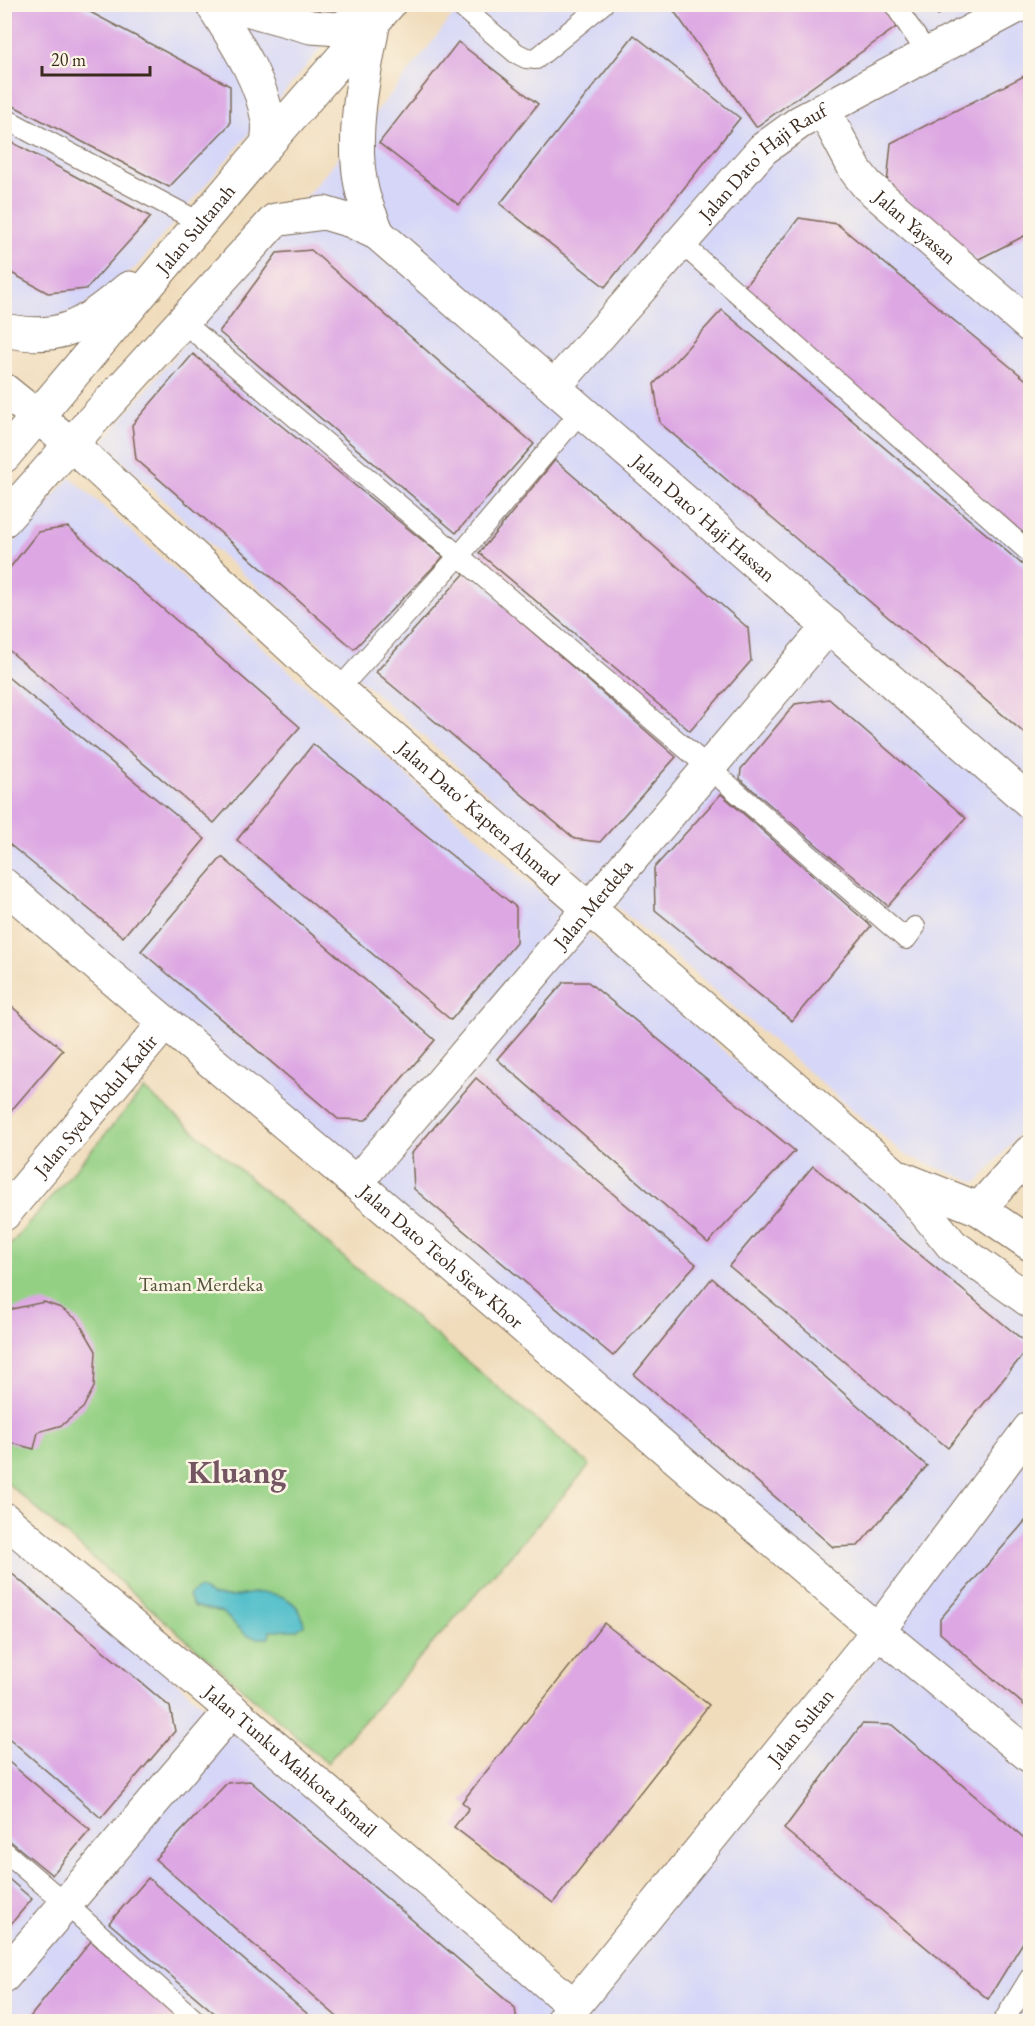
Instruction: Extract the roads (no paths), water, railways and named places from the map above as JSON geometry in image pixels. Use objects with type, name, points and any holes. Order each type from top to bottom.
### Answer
[{"type":"street","points":[[212,4],[246,59],[258,86],[269,123],[267,144]]},
{"type":"street","points":[[228,4],[311,27],[339,30],[383,10]]},
{"type":"street","name":"Jalan Dato' Haji Rauf","points":[[554,387],[763,149],[800,122],[823,109],[1022,4]]},
{"type":"street","points":[[378,234],[362,190],[358,145],[361,94],[383,10]]},
{"type":"street","name":"Jalan Sultanah","points":[[4,456],[383,10]]},
{"type":"street","name":"Jalan Yayasan","points":[[823,109],[856,171],[867,184],[1030,326]]},
{"type":"street","points":[[4,520],[275,220],[324,213],[351,221],[378,234]]},
{"type":"street","name":"Jalan Dato' Haji Hassan","points":[[378,234],[1030,802]]},
{"type":"street","points":[[4,330],[23,334],[59,333],[90,319],[191,235]]},
{"type":"street","name":"Jalan Dato' Kapten Ahmad","points":[[4,390],[71,444],[338,690],[895,1175],[952,1245],[1030,1301]]},
{"type":"street","name":"Jalan Merdeka","points":[[356,1183],[829,626]]},
{"type":"street","name":"Jalan Dato Teoh Siew Khor","points":[[6,889],[356,1183],[878,1631],[1030,1756]]},
{"type":"street","name":"Jalan Syed Abdul Kadir","points":[[4,1214],[165,1023]]},
{"type":"street","points":[[979,1209],[1030,1152]]},
{"type":"street","name":"Jalan Dato' Kapten Ahmad","points":[[895,1175],[979,1209],[1030,1244]]},
{"type":"street","name":"Jalan Sultan","points":[[568,2014],[878,1631],[1030,1428]]},
{"type":"street","name":"Jalan Tunku Mahkota Ismail","points":[[4,1519],[232,1710],[568,2014]]},
{"type":"street","points":[[4,1976],[232,1710]]},
{"type":"lane","points":[[458,4],[516,52],[526,58],[536,59],[603,4]]},
{"type":"lane","points":[[894,4],[927,53]]},
{"type":"lane","points":[[4,118],[191,235]]},
{"type":"lane","points":[[681,243],[1030,553]]},
{"type":"lane","points":[[183,321],[709,768],[906,939],[915,927]]},
{"type":"lane","points":[[338,690],[459,556],[582,410]]},
{"type":"lane","points":[[4,1851],[196,2022]]},
{"type":"lane","points":[[1003,2022],[1030,1978]]},
{"type":"water","points":[[198,1589],[220,1597],[254,1593],[279,1595],[293,1603],[298,1609],[304,1625],[297,1630],[270,1630],[269,1638],[246,1635],[222,1612],[193,1606],[189,1595]]},
{"type":"district","name":"Kluang","points":[[237,1472]]},
{"type":"park label","name":"Taman Merdeka","points":[[201,1284]]}]
